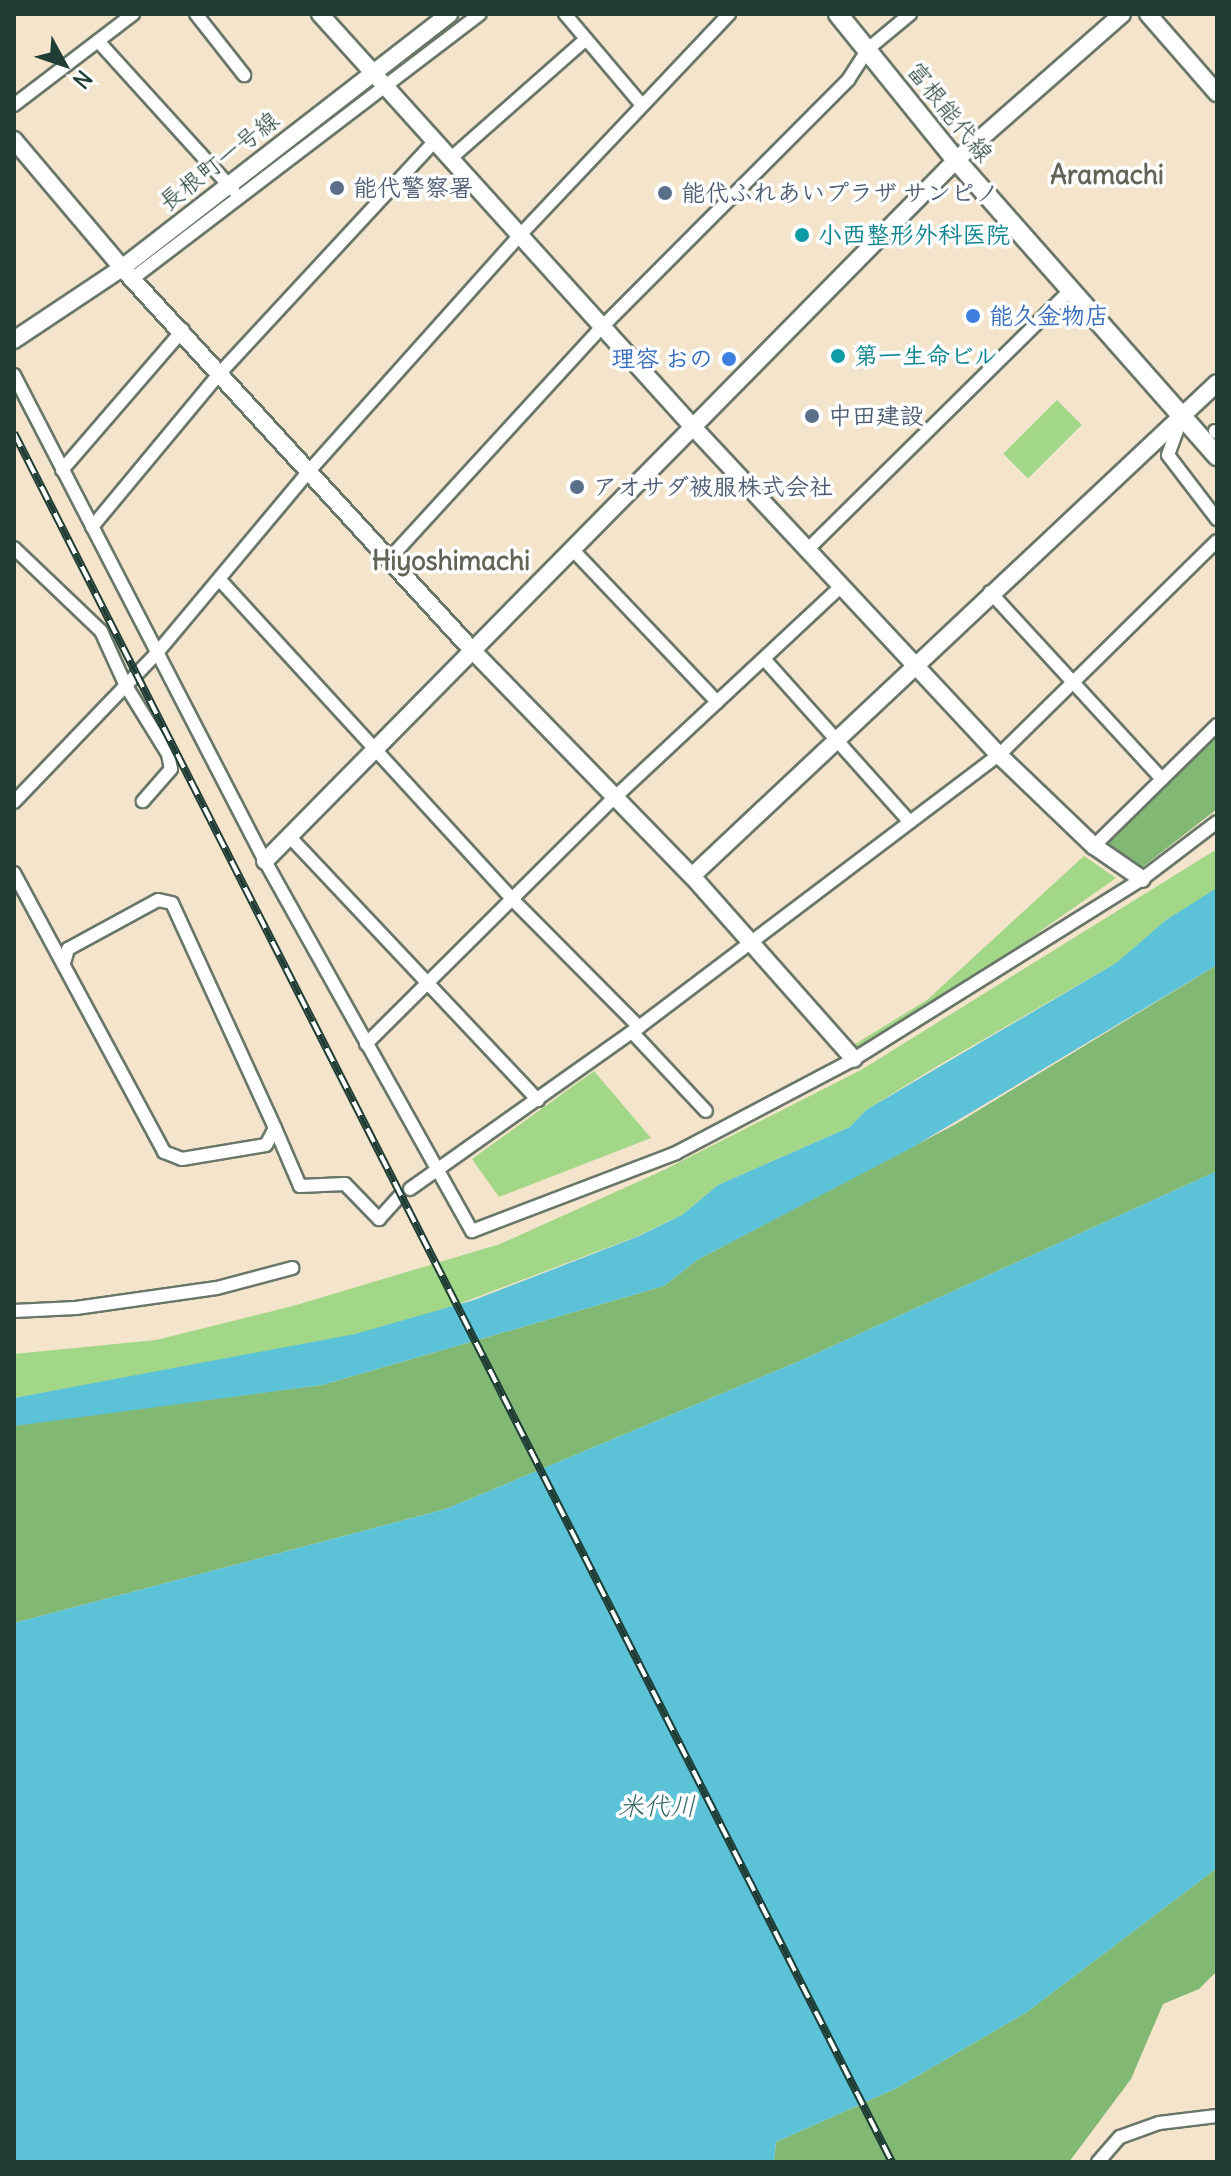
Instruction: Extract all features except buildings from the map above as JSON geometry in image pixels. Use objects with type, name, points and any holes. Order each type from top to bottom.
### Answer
[{"type":"main road","name":"富根能代線","points":[[838,14],[956,160],[1217,456]]},
{"type":"street","points":[[14,105],[133,14]]},
{"type":"street","points":[[196,14],[244,75]]},
{"type":"street","points":[[320,14],[371,75],[521,234],[693,427],[999,755],[1094,846],[1142,879]]},
{"type":"street","name":"長根町一号線","points":[[14,340],[127,273],[228,184],[449,14]]},
{"type":"street","points":[[127,273],[239,198],[480,14]]},
{"type":"street","points":[[565,14],[642,105]]},
{"type":"street","points":[[14,802],[156,654],[309,471],[521,234],[729,14]]},
{"type":"street","points":[[391,557],[602,327],[838,91],[868,49],[910,14]]},
{"type":"street","points":[[265,861],[372,749],[956,160],[1122,14]]},
{"type":"street","points":[[1148,14],[1217,93]]},
{"type":"street","points":[[450,159],[586,39]]},
{"type":"street","points":[[98,41],[239,198]]},
{"type":"street","points":[[14,140],[127,273],[391,557],[472,650],[613,799],[692,876],[748,943],[854,1059]]},
{"type":"street","points":[[92,527],[220,373],[434,142]]},
{"type":"street","points":[[807,550],[1072,289]]},
{"type":"street","points":[[62,470],[183,330]]},
{"type":"street","points":[[14,375],[265,861],[472,1231],[676,1153],[854,1059],[1142,879],[1217,822]]},
{"type":"street","points":[[692,876],[834,738],[1217,383]]},
{"type":"street","points":[[1182,415],[1168,455],[1217,519]]},
{"type":"street","points":[[64,963],[68,949],[158,900],[172,903],[300,1186],[345,1184],[379,1219],[405,1193],[635,1030],[999,755],[1217,541]]},
{"type":"street","points":[[14,548],[101,631],[126,686],[168,754],[171,769],[143,801]]},
{"type":"street","points":[[572,549],[717,702]]},
{"type":"street","points":[[220,580],[366,735],[372,749],[635,1030],[706,1111]]},
{"type":"street","points":[[366,1044],[613,799],[840,587]]},
{"type":"street","points":[[990,592],[1162,779]]},
{"type":"street","points":[[765,660],[910,822]]},
{"type":"street","points":[[1094,846],[1217,725]]},
{"type":"street","points":[[289,836],[538,1100]]},
{"type":"street","points":[[14,873],[164,1152],[182,1159],[266,1145],[275,1128]]},
{"type":"street","points":[[14,1311],[76,1308],[217,1288],[292,1268]]},
{"type":"street","points":[[1098,2162],[1120,2137],[1159,2123],[1217,2116]]},
{"type":"green space","points":[[1057,400],[1082,425],[1028,478],[1003,454]]},
{"type":"green space","points":[[1217,734],[1217,809],[1140,869],[1104,842]]},
{"type":"green space","points":[[1217,849],[1217,890],[1166,920],[1116,963],[866,1110],[850,1127],[718,1185],[682,1215],[638,1236],[424,1317],[316,1344],[14,1398],[14,1354],[156,1340],[293,1306],[500,1244],[664,1170],[861,1070]]},
{"type":"green space","points":[[1084,856],[1116,878],[985,970],[857,1051],[852,1046],[927,1000]]},
{"type":"green space","points":[[1217,965],[1217,1171],[802,1360],[446,1509],[14,1623],[14,1425],[322,1385],[664,1286],[697,1260],[956,1124]]},
{"type":"green space","points":[[594,1071],[651,1138],[499,1197],[472,1159]]},
{"type":"green space","points":[[1217,1868],[1217,1971],[1199,1989],[1163,2004],[1131,2079],[1069,2162],[774,2162],[776,2142],[897,2088],[1027,2012]]},
{"type":"water","points":[[1217,888],[1217,965],[913,1147],[697,1260],[664,1286],[322,1385],[14,1426],[14,1398],[355,1334],[474,1300],[639,1236],[682,1215],[718,1185],[850,1127],[866,1110],[1116,963],[1166,920]]},
{"type":"water","name":"米代川","points":[[1217,1171],[1217,1868],[1027,2012],[897,2088],[776,2142],[774,2162],[14,2162],[14,1623],[446,1509],[802,1360]]},
{"type":"railway","points":[[14,433],[892,2162]]},
{"type":"place","name":"能代警察署","points":[[337,188]]},
{"type":"place","name":"能代ふれあいプラザ サンピノ","points":[[665,193]]},
{"type":"place","name":"小西整形外科医院","points":[[802,235]]},
{"type":"place","name":"能久金物店","points":[[973,316]]},
{"type":"place","name":"第一生命ビル","points":[[838,356]]},
{"type":"place","name":"理容 おの","points":[[729,359]]},
{"type":"place","name":"中田建設","points":[[812,416]]},
{"type":"place","name":"アオサダ被服株式会社","points":[[577,487]]},
{"type":"district","name":"Aramachi","points":[[1107,175]]},
{"type":"district","name":"Hiyoshimachi","points":[[451,561]]}]
